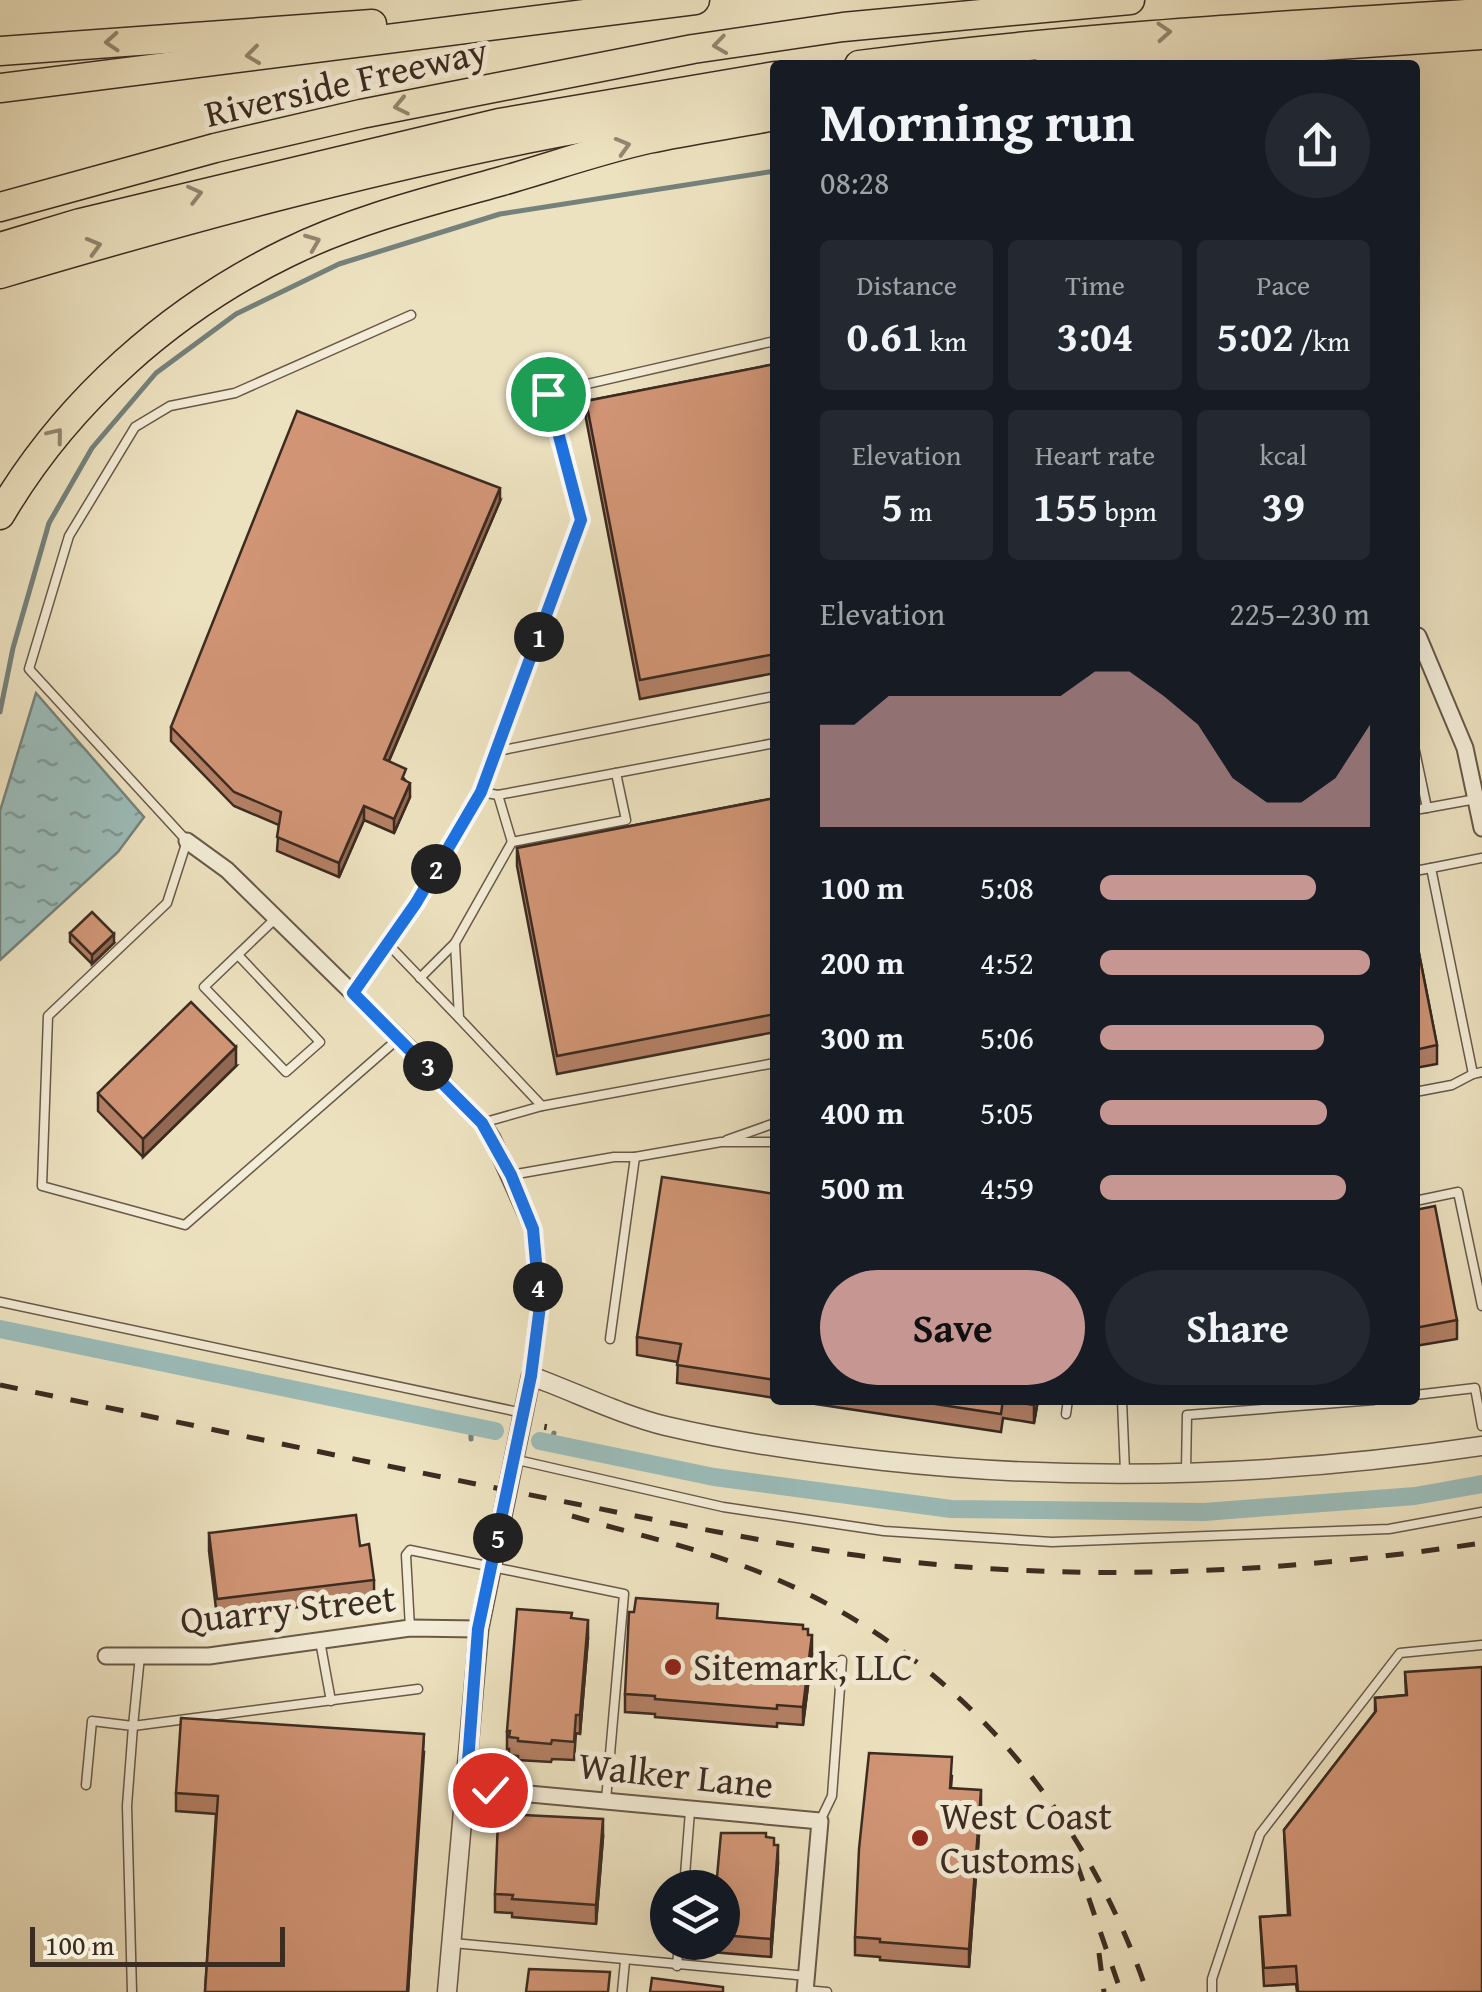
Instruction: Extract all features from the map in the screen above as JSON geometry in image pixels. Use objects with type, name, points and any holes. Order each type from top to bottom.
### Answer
[{"type":"highway","points":[[0,88],[695,0]]},
{"type":"highway","name":"Riverside Freeway","points":[[0,207],[216,148],[362,114],[693,49],[843,27],[1130,0]]},
{"type":"highway","points":[[904,60],[1141,34],[1482,13]]},
{"type":"highway","points":[[0,51],[330,25],[558,16]]},
{"type":"highway","points":[[1112,60],[1482,35]]},
{"type":"highway","points":[[0,247],[80,222],[498,123],[770,77]]},
{"type":"highway","points":[[0,274],[154,228],[350,178],[550,134],[770,97]]},
{"type":"highway","points":[[0,515],[54,436],[92,394],[181,317],[233,281],[352,227],[515,177],[647,140],[770,117]]},
{"type":"street","points":[[1420,647],[1465,748],[1482,828]]},
{"type":"street","points":[[187,841],[227,870],[482,1123],[511,1175],[533,1229],[540,1306],[531,1376],[478,1629],[447,1992]]},
{"type":"street","points":[[531,1376],[664,1425],[812,1453],[965,1470],[1186,1475],[1381,1461],[1482,1446]]},
{"type":"street","name":"Quarry Street","points":[[106,1656],[209,1656],[410,1628],[478,1629]]},
{"type":"street","name":"Walker Lane","points":[[466,1788],[820,1821]]},
{"type":"street","points":[[806,1986],[820,1821]]},
{"type":"lane","points":[[399,1038],[185,1225],[42,1186],[48,1016],[166,902],[187,841],[30,669],[69,536],[135,426],[170,406],[236,393],[411,315]]},
{"type":"lane","points":[[353,993],[416,903],[481,792],[581,520],[548,394],[770,343]]},
{"type":"lane","points":[[498,750],[770,697]]},
{"type":"lane","points":[[481,792],[498,795],[770,744]]},
{"type":"lane","points":[[512,842],[626,820],[616,773]]},
{"type":"lane","points":[[1420,777],[1426,808]]},
{"type":"lane","points":[[420,978],[456,943],[512,842],[498,795]]},
{"type":"lane","points":[[1420,809],[1476,799]]},
{"type":"lane","points":[[1420,870],[1482,858]]},
{"type":"lane","points":[[1420,1091],[1452,1085],[1477,1073],[1431,868]]},
{"type":"lane","points":[[238,955],[320,1042],[286,1072],[204,987],[276,918]]},
{"type":"lane","points":[[387,943],[542,1106]]},
{"type":"lane","points":[[456,943],[459,1018]]},
{"type":"lane","points":[[482,1123],[542,1106],[770,1063]]},
{"type":"lane","points":[[511,1175],[721,1142],[770,1125]]},
{"type":"lane","points":[[721,1142],[770,1142]]},
{"type":"lane","points":[[610,1338],[635,1158]]},
{"type":"lane","points":[[1420,1200],[1458,1192],[1482,1306]]},
{"type":"lane","points":[[0,1302],[522,1418]]},
{"type":"lane","points":[[1420,1394],[1475,1388],[1482,1379]]},
{"type":"lane","points":[[1475,1388],[1482,1426]]},
{"type":"lane","points":[[1066,1414],[1067,1405]]},
{"type":"lane","points":[[1122,1405],[1126,1476]]},
{"type":"lane","points":[[1186,1475],[1188,1405]]},
{"type":"lane","points":[[1187,1415],[1312,1405]]},
{"type":"lane","points":[[514,1455],[724,1508],[884,1531],[1052,1542],[1389,1529],[1482,1512]]},
{"type":"lane","points":[[410,1628],[406,1555],[410,1550],[624,1594],[606,1800]]},
{"type":"lane","points":[[320,1640],[331,1701]]},
{"type":"lane","points":[[1212,1992],[1212,1979],[1260,1834],[1388,1668],[1400,1653],[1482,1644]]},
{"type":"lane","points":[[132,1992],[126,1806],[140,1656]]},
{"type":"lane","points":[[820,1821],[832,1796],[842,1660]]},
{"type":"lane","points":[[86,1785],[92,1721],[133,1726],[418,1689]]},
{"type":"lane","points":[[685,1870],[690,1811]]},
{"type":"lane","points":[[451,1943],[677,1966],[827,1992]]},
{"type":"lane","points":[[677,1966],[678,1960]]},
{"type":"lane","points":[[622,1992],[625,1962]]},
{"type":"path","points":[[545,1430],[546,1424]]},
{"type":"water","points":[[36,693],[144,817],[118,852],[0,960],[0,811]]},
{"type":"building","points":[[770,365],[770,655],[640,680],[586,401]]},
{"type":"building","points":[[297,411],[500,488],[384,759],[406,769],[402,779],[410,783],[394,819],[364,806],[339,863],[277,837],[281,812],[234,792],[171,727]]},
{"type":"building","points":[[770,799],[770,1015],[557,1056],[517,848]]},
{"type":"building","points":[[92,912],[114,934],[92,955],[70,933]]},
{"type":"building","points":[[1420,958],[1437,1045],[1420,1049]]},
{"type":"building","points":[[191,1002],[236,1047],[143,1139],[98,1093]]},
{"type":"building","points":[[662,1177],[770,1193],[770,1379],[677,1365],[681,1344],[637,1337]]},
{"type":"building","points":[[1435,1206],[1457,1320],[1420,1327],[1420,1209]]},
{"type":"building","points":[[942,1405],[1002,1405],[1001,1414]]},
{"type":"building","points":[[356,1515],[360,1546],[369,1544],[374,1580],[217,1599],[209,1533]]},
{"type":"building","points":[[636,1598],[718,1604],[717,1618],[803,1625],[812,1635],[803,1707],[777,1705],[777,1709],[625,1694],[629,1612],[634,1612]]},
{"type":"building","points":[[517,1609],[572,1613],[571,1618],[588,1620],[574,1742],[552,1740],[551,1744],[509,1737]]},
{"type":"building","points":[[1482,1667],[1482,1992],[1298,1992],[1296,1966],[1264,1968],[1260,1917],[1290,1915],[1284,1830],[1376,1711],[1375,1698],[1407,1695],[1405,1672]]},
{"type":"building","points":[[181,1718],[424,1734],[407,1992],[205,1992],[218,1796],[176,1793]]},
{"type":"building","points":[[869,1753],[952,1757],[950,1788],[981,1790],[969,1949],[855,1937]]},
{"type":"building","points":[[501,1814],[603,1819],[596,1905],[512,1899],[513,1895],[495,1894]]},
{"type":"building","points":[[721,1833],[766,1833],[766,1837],[774,1838],[774,1845],[778,1845],[771,1939],[740,1936],[740,1870],[718,1870]]},
{"type":"building","points":[[529,1969],[610,1972],[608,1992],[526,1992]]},
{"type":"building","points":[[652,1978],[723,1987],[723,1992],[650,1992]]},
{"type":"waterway","points":[[0,712],[13,648],[49,523],[92,448],[156,373],[236,314],[339,264],[500,214],[770,172]]},
{"type":"waterway","points":[[0,1329],[495,1431]]},
{"type":"waterway","points":[[471,1432],[471,1439]]},
{"type":"waterway","points":[[550,1443],[554,1433]]},
{"type":"waterway","points":[[540,1441],[714,1477],[951,1509],[1204,1512],[1415,1496],[1482,1484]]},
{"type":"waterway","points":[[1150,1506],[1150,1511]]},
{"type":"railway","points":[[0,1385],[667,1522],[803,1547],[941,1565],[1077,1572],[1212,1570],[1347,1560],[1482,1543]]},
{"type":"railway","points":[[572,1516],[701,1552],[776,1579],[841,1612],[901,1650],[956,1695],[1005,1745],[1088,1860],[1120,1924],[1147,1992]]},
{"type":"railway","points":[[1077,1864],[1121,1992]]},
{"type":"railway","points":[[1099,1953],[1104,1992]]},
{"type":"place","name":"Sitemark, LLC","points":[[673,1667]]},
{"type":"place","name":"West Coast Customs","points":[[920,1838]]},
{"type":"route","points":[[490,1790],[466,1788],[478,1629],[531,1376],[540,1306],[533,1229],[511,1175],[482,1123],[353,993],[416,903],[481,792],[581,520],[548,394]]}]
